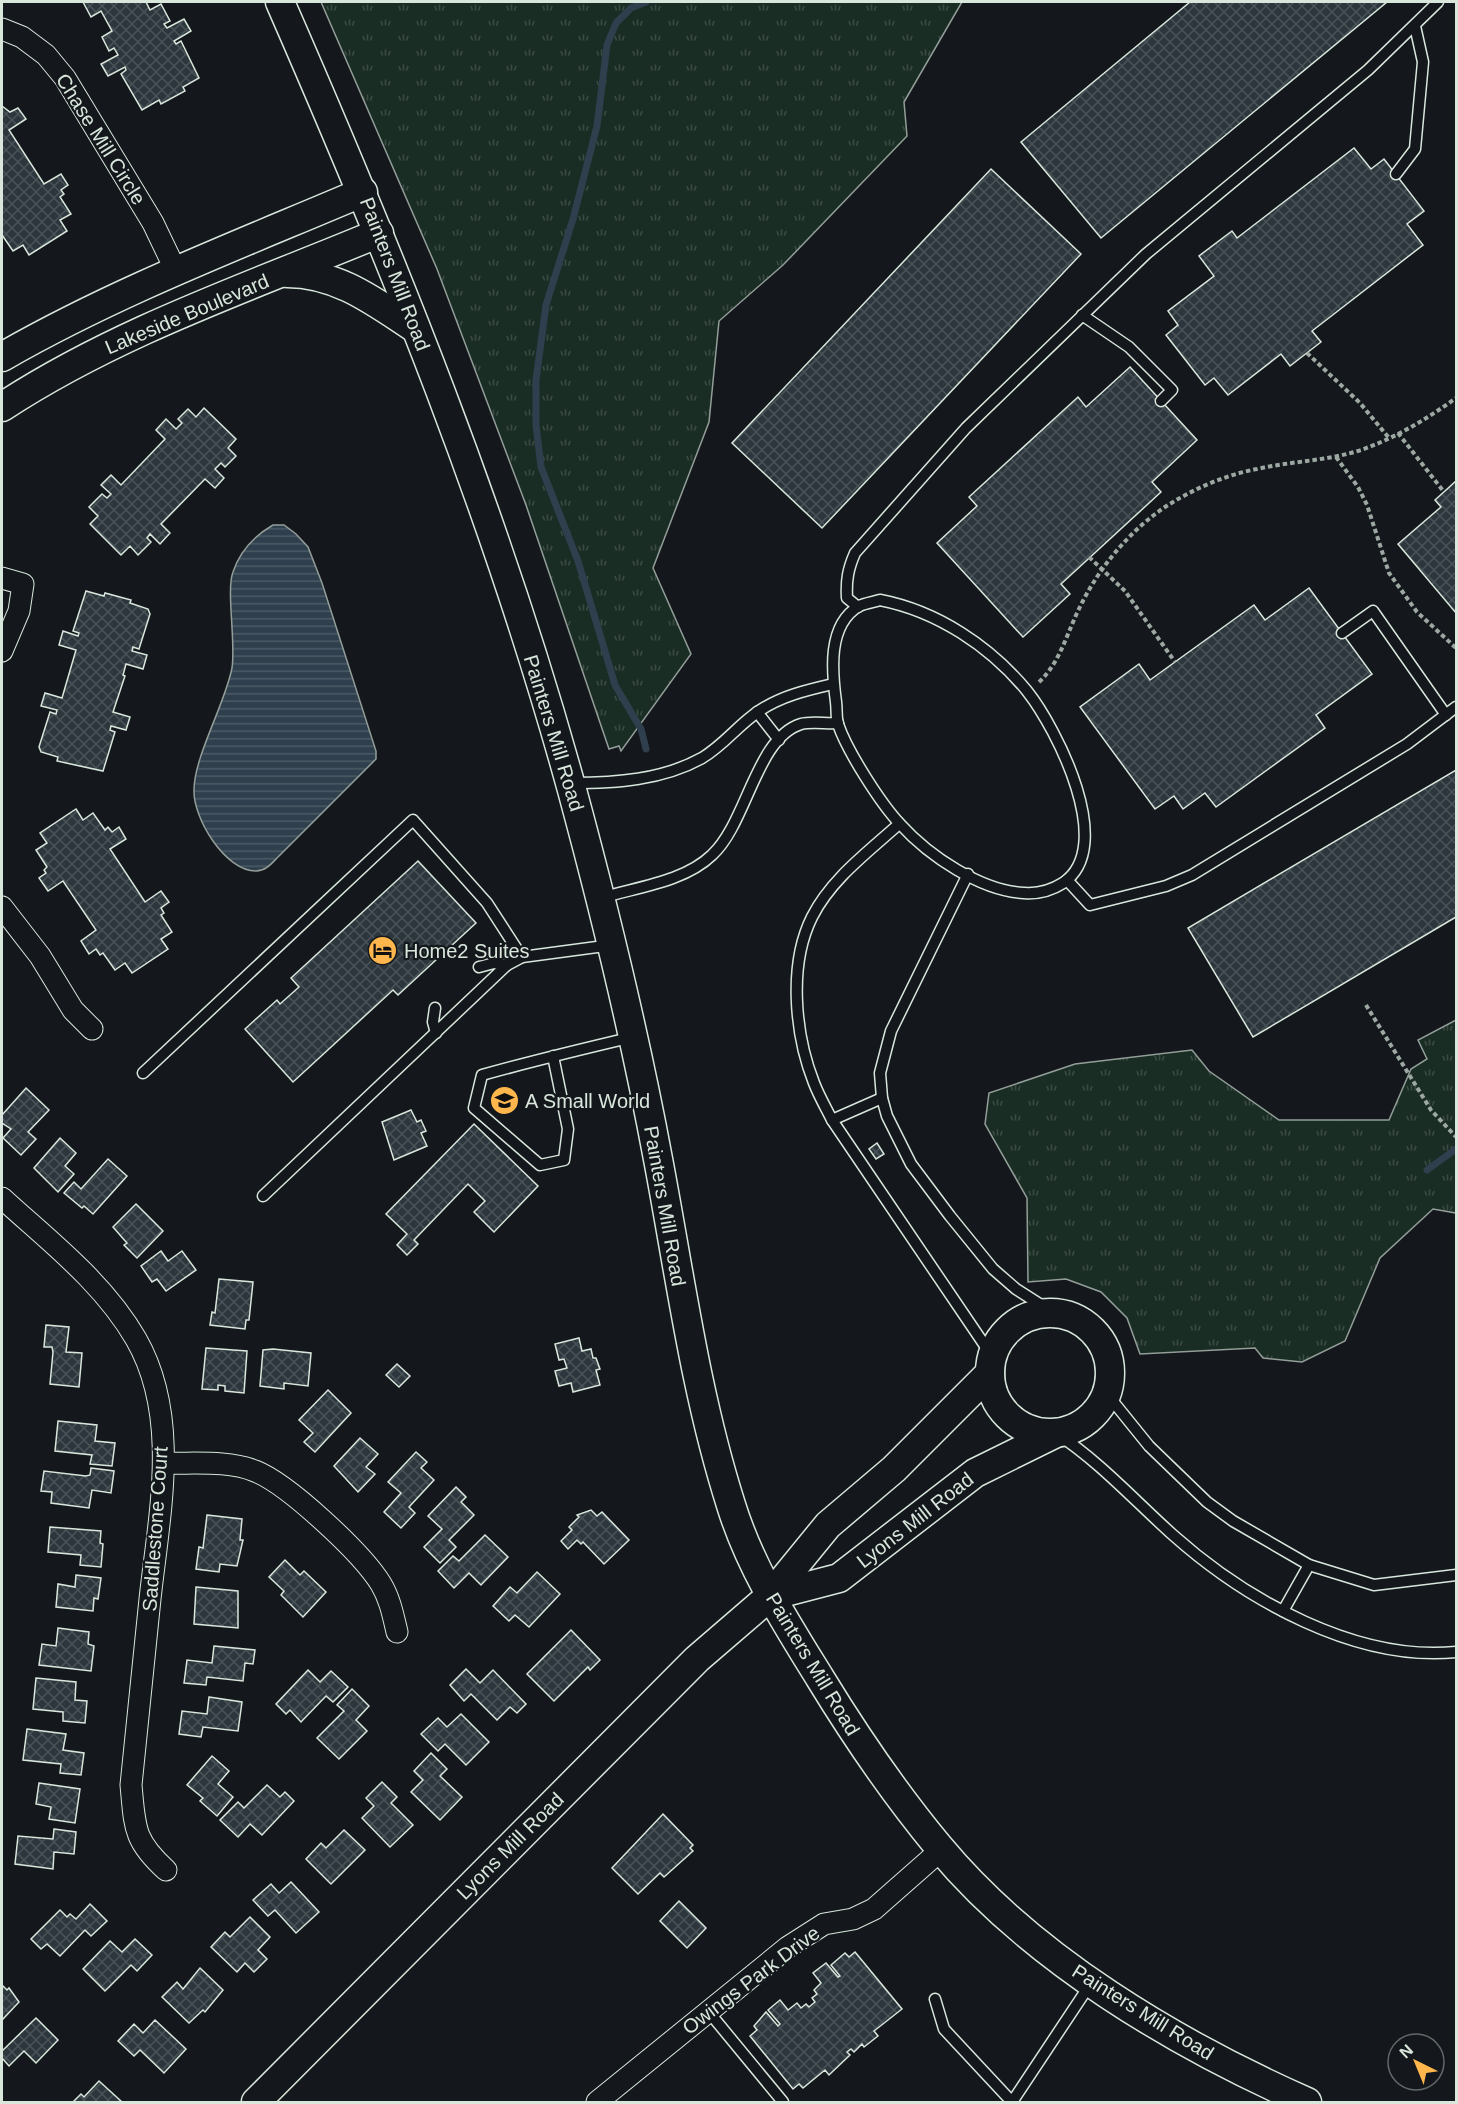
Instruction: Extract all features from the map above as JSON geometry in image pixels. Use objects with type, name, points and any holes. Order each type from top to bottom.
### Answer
[{"type":"main road","name":"Painters Mill Road","points":[[280,2],[363,192],[493,534],[570,783],[601,898],[633,1037],[659,1162],[677,1278],[710,1434],[733,1512],[770,1596],[868,1754],[941,1850],[986,1897],[1090,1983],[1154,2024],[1223,2063],[1307,2103]]},
{"type":"main road","points":[[2,357],[67,320],[363,192]]},
{"type":"main road","name":"Lakeside Boulevard","points":[[2,407],[91,355],[379,233]]},
{"type":"main road","points":[[282,273],[310,273],[354,289],[416,329]]},
{"type":"main road","points":[[1052,1312],[1076,1317],[1101,1339],[1109,1359],[1110,1382],[1107,1394]]},
{"type":"main road","name":"Lyons Mill Road","points":[[256,2103],[698,1659],[770,1596],[828,1525],[894,1469],[991,1364],[1004,1334],[1025,1318],[1052,1312]]},
{"type":"main road","points":[[991,1364],[996,1398],[1013,1420],[1038,1432],[1056,1433]]},
{"type":"main road","name":"Lyons Mill Road","points":[[770,1596],[839,1578],[975,1473],[1056,1433],[1086,1422],[1101,1405],[1107,1394]]},
{"type":"street","name":"Chase Mill Circle","points":[[2,29],[22,37],[46,55],[65,78],[153,223],[176,271]]},
{"type":"street","points":[[2,578],[23,584],[19,611],[2,651]]},
{"type":"street","points":[[2,907],[40,956],[73,1010],[92,1029]]},
{"type":"street","name":"Saddlestone Court","points":[[2,1198],[80,1268],[112,1304],[137,1341],[151,1374],[159,1408],[164,1463],[131,1785],[137,1836],[147,1852],[166,1870]]},
{"type":"street","points":[[164,1463],[229,1465],[254,1470],[274,1481],[296,1498],[367,1565],[391,1606],[396,1632]]},
{"type":"street","name":"Owings Park Drive","points":[[597,2103],[788,1947],[824,1924],[854,1919],[874,1909],[941,1850]]},
{"type":"lane","points":[[858,607],[848,598],[846,582],[848,569],[855,553],[966,428],[1146,254],[1368,70],[1438,2]]},
{"type":"lane","points":[[1396,174],[1415,149],[1423,62],[1415,26]]},
{"type":"lane","points":[[1082,315],[1129,347],[1172,390],[1161,400]]},
{"type":"lane","points":[[880,600],[907,605],[930,616],[959,631],[988,653],[1027,692],[1067,761],[1083,821],[1086,848],[1078,868],[1067,880],[1055,888],[1032,894],[1016,893],[968,874],[935,854],[899,824],[869,780],[838,723],[832,684],[834,648],[841,627],[858,607],[880,600]]},
{"type":"lane","points":[[1342,633],[1373,611],[1446,715]]},
{"type":"lane","points":[[570,783],[616,782],[675,770],[720,745],[757,711],[796,693],[832,684]]},
{"type":"lane","points":[[1067,880],[1090,905],[1166,886],[1184,878],[1407,744],[1456,707]]},
{"type":"lane","points":[[757,711],[779,740]]},
{"type":"lane","points":[[601,898],[688,872],[712,856],[732,830],[767,757],[779,740],[801,724],[838,723]]},
{"type":"lane","points":[[143,1073],[413,820],[487,903],[522,957]]},
{"type":"lane","points":[[899,824],[847,870],[829,891],[812,918],[801,949],[797,984],[804,1050],[814,1083],[832,1120],[991,1364]]},
{"type":"lane","points":[[968,874],[891,1031],[880,1073],[882,1098],[886,1116],[911,1164],[950,1216],[993,1269],[1016,1289],[1052,1312]]},
{"type":"lane","points":[[263,1196],[507,965],[522,957],[612,945]]},
{"type":"lane","points":[[479,967],[494,963],[507,965]]},
{"type":"lane","points":[[435,1008],[433,1022],[436,1033]]},
{"type":"lane","points":[[553,1056],[568,1129],[564,1160],[540,1165],[474,1108],[482,1075],[553,1056],[633,1037]]},
{"type":"lane","points":[[832,1120],[882,1098]]},
{"type":"lane","points":[[1107,1394],[1149,1446],[1207,1502],[1233,1521],[1309,1565],[1374,1585],[1456,1575]]},
{"type":"lane","points":[[1056,1433],[1082,1450],[1182,1543],[1217,1569],[1283,1611],[1328,1634],[1378,1647],[1437,1654],[1456,1652]]},
{"type":"lane","points":[[1283,1611],[1309,1565]]},
{"type":"lane","points":[[935,1999],[944,2029],[1012,2103],[1090,1983]]},
{"type":"lane","points":[[708,2011],[783,2103]]},
{"type":"path","points":[[1306,353],[1360,403],[1389,438]]},
{"type":"path","points":[[1027,692],[1052,670],[1077,612],[1102,568],[1140,528],[1184,496],[1233,475],[1336,456],[1389,438],[1456,398]]},
{"type":"path","points":[[1398,433],[1444,492]]},
{"type":"path","points":[[1336,456],[1358,487],[1367,505],[1389,573],[1417,612],[1456,648]]},
{"type":"path","points":[[1089,557],[1125,591],[1175,662]]},
{"type":"path","points":[[1366,1005],[1431,1110],[1456,1137]]},
{"type":"green space","points":[[321,2],[962,2],[904,102],[907,136],[783,265],[719,321],[709,422],[653,568],[691,654],[621,751],[619,746],[609,749],[526,505],[437,269]]},
{"type":"green space","points":[[1456,1020],[1456,1213],[1433,1209],[1380,1258],[1345,1341],[1302,1362],[1263,1358],[1255,1348],[1140,1354],[1127,1318],[1101,1292],[1066,1279],[1028,1282],[1027,1198],[985,1124],[989,1093],[1075,1064],[1192,1050],[1209,1071],[1279,1120],[1389,1120],[1411,1069],[1427,1059],[1418,1040]]},
{"type":"water","points":[[273,525],[284,525],[308,547],[322,583],[376,751],[376,759],[271,864],[263,870],[256,871],[244,869],[222,853],[205,828],[195,802],[194,790],[199,762],[232,668],[230,591],[233,572],[249,545]]},
{"type":"building","points":[[83,2],[146,2],[150,10],[161,4],[170,21],[164,24],[167,28],[184,19],[191,31],[174,41],[176,44],[181,41],[199,78],[183,87],[185,91],[161,104],[159,100],[142,110],[121,74],[126,70],[125,67],[108,76],[101,64],[118,55],[114,48],[109,51],[102,37],[112,31],[101,11],[91,17]]},
{"type":"building","points":[[1190,2],[1387,2],[1101,238],[1021,142]]},
{"type":"building","points":[[2,106],[10,112],[18,108],[26,119],[9,130],[44,184],[61,174],[68,185],[61,190],[64,194],[60,197],[71,214],[60,220],[67,231],[29,255],[23,245],[13,251],[2,235]]},
{"type":"building","points":[[1354,148],[1371,169],[1384,159],[1424,211],[1407,224],[1423,245],[1312,331],[1321,342],[1290,366],[1281,354],[1228,395],[1214,378],[1205,385],[1166,335],[1178,325],[1168,311],[1214,276],[1199,256],[1232,231],[1237,238]]},
{"type":"building","points":[[991,169],[1081,254],[822,528],[732,443]]},
{"type":"building","points":[[1130,367],[1197,440],[1152,482],[1161,492],[1061,584],[1070,594],[1023,637],[937,543],[977,506],[969,497],[1078,397],[1086,407]]},
{"type":"building","points":[[204,408],[236,439],[228,448],[236,456],[225,467],[221,463],[215,469],[224,478],[215,488],[205,479],[161,524],[170,533],[160,544],[150,534],[147,538],[151,542],[138,555],[130,546],[121,555],[90,524],[98,516],[89,507],[102,494],[107,498],[111,494],[101,485],[111,475],[121,485],[165,439],[156,430],[166,419],[176,429],[182,423],[178,419],[188,409],[196,417]]},
{"type":"building","points":[[1456,481],[1456,613],[1398,544],[1441,507],[1435,500]]},
{"type":"building","points":[[1309,588],[1372,674],[1316,715],[1325,728],[1216,807],[1205,793],[1183,809],[1174,796],[1155,809],[1080,707],[1139,664],[1150,680],[1254,605],[1265,620]]},
{"type":"building","points":[[86,591],[131,600],[130,603],[148,609],[150,614],[139,649],[133,647],[132,651],[147,655],[143,669],[126,664],[123,675],[125,676],[113,712],[130,717],[126,730],[111,726],[110,730],[115,732],[103,771],[57,761],[58,757],[41,752],[39,747],[50,712],[56,714],[57,710],[41,706],[45,693],[62,698],[76,650],[59,645],[63,631],[78,636],[79,633],[73,631]]},
{"type":"building","points":[[1456,770],[1456,917],[1253,1037],[1188,928]]},
{"type":"building","points":[[76,809],[83,820],[93,813],[105,830],[108,827],[112,832],[119,827],[126,839],[110,849],[145,902],[161,891],[169,902],[161,908],[164,913],[161,915],[172,932],[161,939],[168,949],[132,973],[125,963],[115,970],[103,953],[100,955],[96,949],[89,954],[81,941],[96,930],[63,881],[48,891],[39,878],[46,873],[44,870],[47,867],[36,850],[47,843],[40,833]]},
{"type":"building","name":"Home2 Suites","points":[[418,861],[476,923],[398,995],[393,990],[293,1082],[245,1029],[277,1000],[280,1004],[299,987],[291,978]]},
{"type":"building","points":[[26,1088],[49,1110],[28,1132],[36,1139],[21,1155],[3,1138],[11,1129],[2,1123],[2,1115]]},
{"type":"building","points":[[411,1110],[417,1122],[421,1120],[426,1131],[421,1133],[427,1146],[394,1160],[382,1122]]},
{"type":"building","points":[[474,1124],[538,1186],[494,1232],[474,1212],[485,1201],[468,1184],[414,1240],[418,1244],[407,1255],[397,1245],[407,1234],[386,1214]]},
{"type":"building","points":[[60,1138],[76,1153],[65,1166],[74,1174],[58,1192],[34,1168]]},
{"type":"building","points":[[877,1143],[884,1154],[876,1159],[869,1149]]},
{"type":"building","points":[[108,1159],[127,1176],[93,1214],[64,1193],[74,1182],[81,1189]]},
{"type":"building","points":[[136,1204],[163,1231],[137,1258],[124,1245],[127,1243],[113,1227]]},
{"type":"building","points":[[161,1251],[168,1261],[182,1251],[196,1270],[166,1291],[157,1279],[152,1282],[141,1266]]},
{"type":"building","points":[[219,1279],[253,1282],[249,1320],[246,1320],[245,1329],[210,1325],[212,1312],[215,1313]]},
{"type":"building","points":[[46,1325],[69,1327],[66,1352],[82,1353],[79,1387],[50,1384],[53,1352],[52,1347],[44,1347]]},
{"type":"building","points":[[579,1338],[582,1351],[591,1349],[593,1358],[596,1358],[600,1369],[596,1370],[600,1385],[573,1392],[571,1383],[559,1386],[555,1371],[567,1368],[564,1359],[559,1360],[555,1344]]},
{"type":"building","points":[[206,1348],[247,1351],[244,1393],[225,1391],[225,1386],[218,1385],[218,1390],[202,1389]]},
{"type":"building","points":[[263,1350],[311,1353],[308,1386],[284,1383],[284,1389],[260,1386]]},
{"type":"building","points":[[397,1364],[410,1376],[399,1387],[386,1375]]},
{"type":"building","points":[[328,1390],[351,1413],[315,1452],[304,1442],[313,1433],[299,1420]]},
{"type":"building","points":[[58,1421],[97,1425],[95,1441],[115,1443],[112,1466],[90,1464],[92,1455],[55,1451]]},
{"type":"building","points":[[360,1438],[378,1454],[366,1467],[375,1474],[358,1492],[334,1466]]},
{"type":"building","points":[[416,1452],[427,1462],[421,1468],[434,1480],[409,1507],[415,1513],[401,1528],[384,1512],[401,1493],[388,1482]]},
{"type":"building","points":[[91,1468],[114,1471],[111,1493],[92,1490],[89,1508],[51,1503],[52,1492],[41,1491],[44,1471],[86,1476],[90,1475]]},
{"type":"building","points":[[456,1487],[466,1497],[461,1502],[474,1515],[449,1540],[456,1547],[440,1563],[424,1547],[442,1529],[428,1516]]},
{"type":"building","points":[[591,1510],[597,1516],[602,1512],[629,1540],[604,1564],[583,1542],[581,1544],[577,1540],[568,1549],[561,1541],[572,1530],[569,1527],[579,1517],[577,1515]]},
{"type":"building","points":[[207,1515],[242,1519],[240,1540],[243,1540],[237,1566],[220,1564],[219,1572],[196,1569],[199,1547],[203,1548]]},
{"type":"building","points":[[50,1527],[101,1531],[100,1543],[103,1544],[101,1567],[80,1565],[81,1555],[48,1552]]},
{"type":"building","points":[[485,1535],[508,1557],[481,1585],[469,1573],[454,1588],[438,1571],[453,1556],[459,1561]]},
{"type":"building","points":[[285,1560],[300,1575],[304,1571],[326,1592],[303,1617],[281,1595],[284,1591],[269,1577]]},
{"type":"building","points":[[537,1572],[560,1594],[529,1627],[515,1615],[509,1621],[493,1606],[510,1587],[517,1593]]},
{"type":"building","points":[[76,1575],[101,1578],[98,1599],[94,1598],[93,1611],[56,1607],[58,1584],[75,1587]]},
{"type":"building","points":[[196,1587],[238,1591],[238,1628],[194,1624]]},
{"type":"building","points":[[58,1628],[89,1632],[88,1644],[94,1646],[91,1671],[39,1665],[42,1644],[56,1646]]},
{"type":"building","points":[[571,1630],[600,1660],[590,1670],[588,1667],[554,1701],[527,1674]]},
{"type":"building","points":[[214,1646],[255,1650],[253,1664],[245,1663],[243,1681],[207,1677],[206,1685],[184,1683],[187,1660],[212,1663]]},
{"type":"building","points":[[466,1669],[480,1683],[493,1670],[526,1704],[517,1713],[510,1707],[497,1720],[471,1694],[464,1701],[450,1685]]},
{"type":"building","points":[[308,1670],[320,1682],[331,1671],[348,1687],[333,1702],[326,1696],[301,1722],[290,1710],[286,1714],[276,1704]]},
{"type":"building","points":[[36,1678],[76,1682],[75,1700],[87,1701],[85,1723],[63,1721],[63,1712],[33,1709]]},
{"type":"building","points":[[352,1689],[369,1706],[356,1720],[367,1731],[339,1759],[317,1738],[344,1711],[337,1705]]},
{"type":"building","points":[[209,1697],[242,1702],[238,1731],[203,1727],[201,1737],[179,1734],[182,1711],[207,1714]]},
{"type":"building","points":[[461,1714],[489,1742],[466,1765],[445,1744],[438,1751],[421,1734],[438,1718],[447,1727]]},
{"type":"building","points":[[27,1729],[66,1734],[63,1750],[84,1753],[81,1775],[60,1773],[61,1764],[23,1760]]},
{"type":"building","points":[[431,1753],[447,1769],[440,1776],[462,1797],[440,1820],[411,1792],[423,1780],[414,1771]]},
{"type":"building","points":[[212,1756],[229,1771],[218,1784],[233,1797],[217,1816],[200,1801],[203,1798],[187,1785]]},
{"type":"building","points":[[382,1782],[397,1797],[391,1803],[413,1825],[390,1847],[362,1818],[374,1806],[366,1798]]},
{"type":"building","points":[[39,1783],[80,1789],[75,1823],[49,1819],[51,1807],[36,1804]]},
{"type":"building","points":[[267,1785],[280,1797],[285,1792],[294,1801],[262,1835],[250,1824],[238,1837],[220,1820],[238,1802],[244,1808]]},
{"type":"building","points":[[663,1814],[693,1845],[690,1848],[693,1851],[664,1877],[660,1873],[638,1894],[612,1868]]},
{"type":"building","points":[[54,1829],[76,1832],[74,1854],[54,1852],[53,1869],[15,1864],[18,1836],[53,1839]]},
{"type":"building","points":[[344,1830],[365,1850],[331,1884],[306,1859],[321,1843],[326,1848]]},
{"type":"building","points":[[291,1882],[319,1912],[296,1933],[275,1910],[268,1916],[253,1900],[271,1884],[279,1893]]},
{"type":"building","points":[[679,1901],[706,1928],[687,1948],[660,1921]]},
{"type":"building","points":[[90,1904],[107,1921],[91,1936],[85,1930],[60,1956],[47,1944],[41,1949],[31,1939],[60,1910],[67,1917],[70,1914],[76,1919]]},
{"type":"building","points":[[250,1917],[270,1937],[258,1950],[267,1959],[254,1972],[245,1963],[237,1972],[211,1947],[225,1932],[230,1937]]},
{"type":"building","points":[[135,1939],[152,1955],[137,1971],[131,1965],[105,1991],[83,1969],[110,1941],[122,1952]]},
{"type":"building","points":[[855,1952],[902,2009],[874,2031],[878,2036],[864,2047],[862,2044],[854,2052],[851,2049],[847,2052],[850,2055],[829,2075],[825,2070],[803,2088],[799,2084],[793,2089],[750,2036],[757,2030],[754,2026],[766,2012],[778,2026],[780,2024],[768,2010],[780,2000],[788,2010],[797,2003],[801,2008],[806,2004],[809,2007],[815,2002],[812,1998],[817,1994],[814,1990],[821,1983],[813,1973],[826,1963],[838,1977],[840,1976],[831,1965],[845,1953],[849,1957]]},
{"type":"building","points":[[200,1968],[223,1990],[205,2012],[203,2010],[189,2023],[162,1997],[177,1982],[183,1989]]},
{"type":"building","points":[[2,1985],[7,1990],[9,1988],[19,2002],[2,2020]]},
{"type":"building","points":[[36,2018],[58,2040],[36,2063],[24,2051],[9,2066],[2,2058],[2,2051]]},
{"type":"building","points":[[155,2020],[186,2049],[164,2073],[140,2050],[134,2056],[118,2041],[134,2024],[143,2033]]},
{"type":"building","points":[[99,2081],[122,2102],[73,2102],[81,2094],[84,2097]]},
{"type":"waterway","points":[[646,2],[631,8],[616,23],[607,45],[597,126],[573,219],[546,305],[536,380],[536,425],[541,467],[578,561],[615,685],[641,729],[646,749]]},
{"type":"waterway","points":[[1427,1170],[1456,1149]]},
{"type":"place","name":"Home2 Suites","points":[[383,951]]},
{"type":"place","name":"A Small World","points":[[504,1101]]}]
